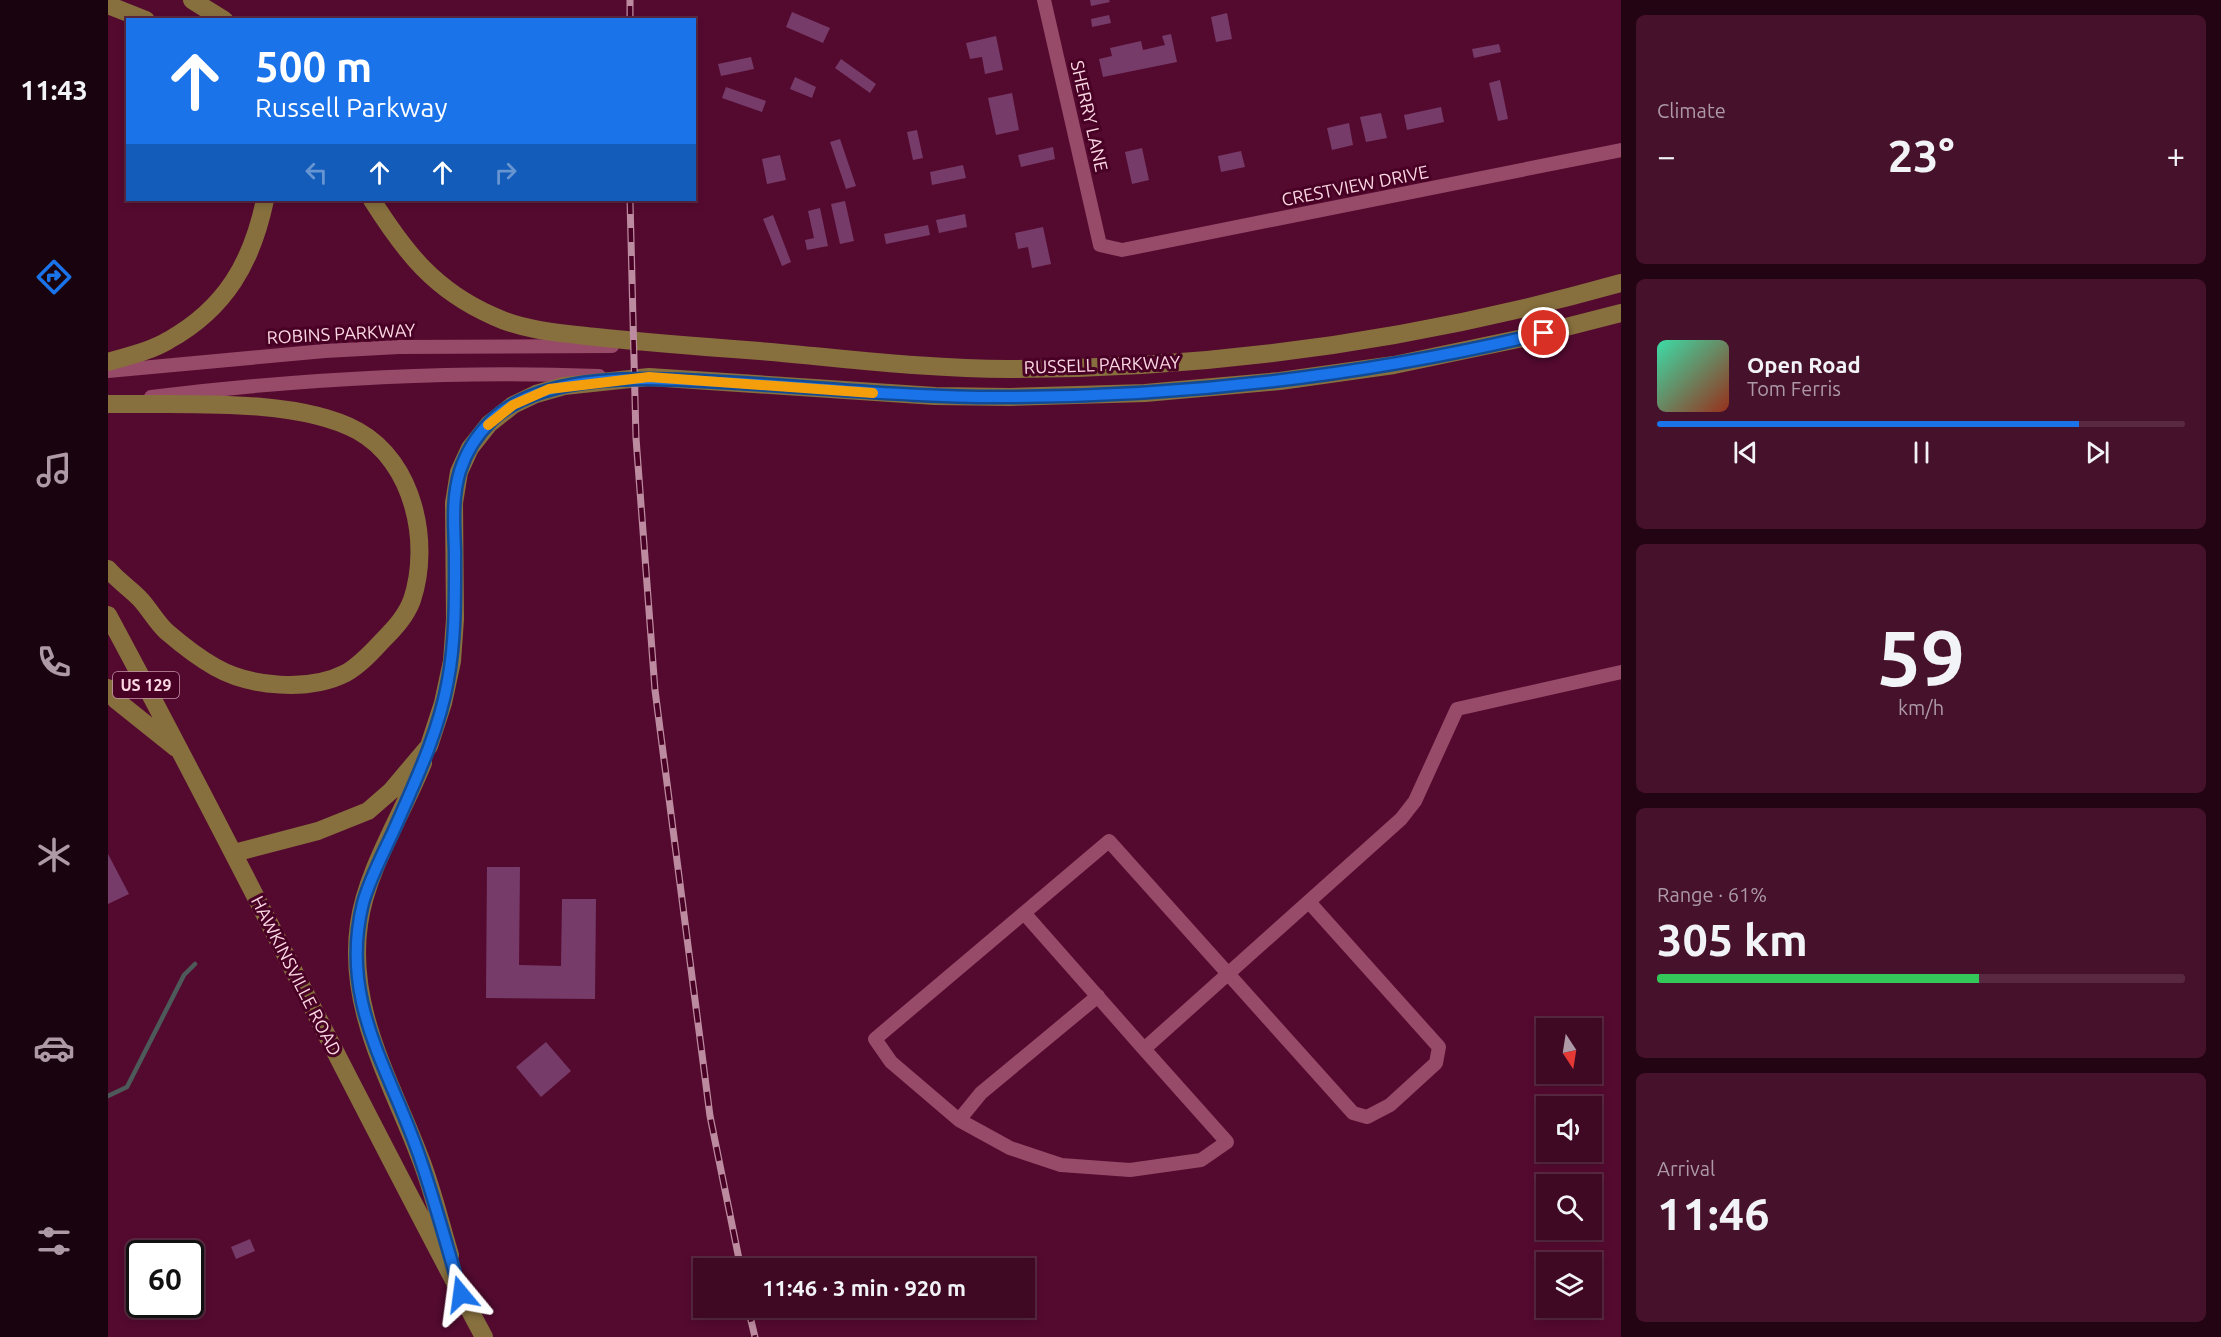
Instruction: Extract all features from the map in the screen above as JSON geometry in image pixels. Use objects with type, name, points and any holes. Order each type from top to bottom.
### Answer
[{"type":"main road","points":[[192,0],[221,18]]},
{"type":"main road","points":[[108,5],[141,18]]},
{"type":"main road","points":[[108,362],[168,341],[214,308],[238,276],[258,230],[265,201]]},
{"type":"main road","name":"RUSSELL PARKWAY","points":[[373,201],[404,249],[427,274],[448,291],[485,313],[513,324],[577,341],[761,351],[902,366],[1007,369],[1165,364],[1294,350],[1413,332],[1520,309],[1621,283]]},
{"type":"main road","name":"RUSSELL PARKWAY","points":[[461,1294],[420,1157],[369,1033],[358,983],[359,924],[367,891],[429,746],[443,703],[452,661],[455,619],[454,503],[456,486],[464,460],[478,436],[500,414],[536,394],[575,380],[649,377],[936,396],[1010,397],[1145,393],[1281,381],[1383,366],[1512,340],[1621,313]]},
{"type":"main road","points":[[108,403],[241,405],[311,415],[345,424],[361,433],[389,457],[409,491],[420,535],[417,576],[412,601],[402,621],[365,659],[346,673],[328,680],[286,686],[241,679],[215,667],[167,632],[140,599],[108,569]]},
{"type":"main road","name":"HAWKINSVILLE ROAD","points":[[108,615],[183,755],[322,1028],[484,1337]]},
{"type":"main road","points":[[108,688],[116,700],[183,755]]},
{"type":"main road","points":[[234,853],[318,831],[368,810],[391,791],[429,746]]},
{"type":"street","name":"SHERRY LANE","points":[[1044,0],[1099,241]]},
{"type":"street","name":"CRESTVIEW DRIVE","points":[[1099,241],[1100,245],[1122,250],[1621,150]]},
{"type":"street","name":"ROBINS PARKWAY","points":[[108,371],[326,351],[577,341]]},
{"type":"street","points":[[108,403],[207,390],[322,381],[446,375],[575,380]]},
{"type":"street","points":[[1144,1048],[1401,819],[1415,801],[1457,709],[1621,672]]},
{"type":"street","points":[[1024,912],[1227,1142],[1201,1160],[1130,1170],[1061,1165],[1010,1148],[959,1120],[891,1062],[876,1039],[1024,912],[1109,841],[1353,1113],[1366,1117],[1390,1105],[1436,1063],[1439,1047],[1309,902]]},
{"type":"street","points":[[959,1120],[981,1093],[1098,996]]},
{"type":"building","points":[[1090,0],[1109,0],[1110,2],[1091,6]]},
{"type":"building","points":[[792,12],[830,28],[823,43],[786,27]]},
{"type":"building","points":[[1227,13],[1232,39],[1216,42],[1211,17]]},
{"type":"building","points":[[1109,15],[1111,23],[1092,27],[1091,19]]},
{"type":"building","points":[[1171,34],[1177,62],[1103,77],[1099,59],[1112,56],[1110,48],[1141,41],[1143,50],[1165,45],[1162,36]]},
{"type":"building","points":[[996,36],[1003,70],[985,74],[982,57],[970,59],[966,43]]},
{"type":"building","points":[[1499,44],[1501,52],[1474,58],[1472,49]]},
{"type":"building","points":[[751,57],[754,69],[721,76],[718,64]]},
{"type":"building","points":[[841,59],[876,84],[870,93],[835,68]]},
{"type":"building","points":[[795,77],[816,87],[812,98],[790,89]]},
{"type":"building","points":[[1500,80],[1508,119],[1498,121],[1489,83]]},
{"type":"building","points":[[726,87],[766,101],[762,112],[722,98]]},
{"type":"building","points":[[1012,93],[1019,130],[996,135],[988,98]]},
{"type":"building","points":[[1441,107],[1444,122],[1407,130],[1404,115]]},
{"type":"building","points":[[1381,113],[1387,138],[1366,142],[1360,117]]},
{"type":"building","points":[[1349,123],[1353,145],[1332,150],[1327,128]]},
{"type":"building","points":[[917,130],[923,158],[913,160],[907,132]]},
{"type":"building","points":[[840,139],[856,186],[846,189],[830,142]]},
{"type":"building","points":[[1053,147],[1055,159],[1021,167],[1018,155]]},
{"type":"building","points":[[1142,148],[1149,180],[1132,184],[1125,152]]},
{"type":"building","points":[[1241,151],[1245,167],[1221,172],[1218,156]]},
{"type":"building","points":[[780,155],[786,180],[767,184],[762,159]]},
{"type":"building","points":[[963,165],[966,178],[932,185],[930,172]]},
{"type":"building","points":[[845,201],[854,241],[840,244],[831,204]]},
{"type":"building","points":[[820,208],[828,246],[807,250],[805,240],[814,238],[808,211]]},
{"type":"building","points":[[965,214],[967,227],[939,233],[936,220]]},
{"type":"building","points":[[773,215],[791,262],[782,266],[763,219]]},
{"type":"building","points":[[928,225],[930,235],[886,244],[884,234]]},
{"type":"building","points":[[1043,227],[1051,264],[1032,268],[1028,247],[1018,249],[1015,233]]},
{"type":"building","points":[[108,854],[129,894],[108,904]]},
{"type":"building","points":[[487,867],[520,867],[519,965],[561,966],[562,899],[596,899],[595,999],[486,998]]},
{"type":"building","points":[[546,1042],[571,1071],[541,1097],[516,1067]]},
{"type":"building","points":[[250,1239],[255,1251],[236,1259],[231,1247]]},
{"type":"waterway","points":[[108,1096],[127,1087],[184,975],[195,964]]},
{"type":"railway","points":[[630,0],[630,18]]},
{"type":"railway","points":[[630,201],[636,438],[655,690],[710,1116],[739,1258]]},
{"type":"railway","points":[[750,1318],[755,1337]]},
{"type":"slow traffic","points":[[488,425],[513,405],[549,389],[649,377],[873,393]]},
{"type":"route","points":[[461,1294],[420,1157],[369,1033],[358,983],[357,943],[363,906],[372,877],[414,784],[443,703],[454,640],[456,486],[459,472],[470,448],[489,423],[524,399],[549,389],[649,377],[936,396],[1010,397],[1145,393],[1338,374],[1448,354],[1544,333]]}]
